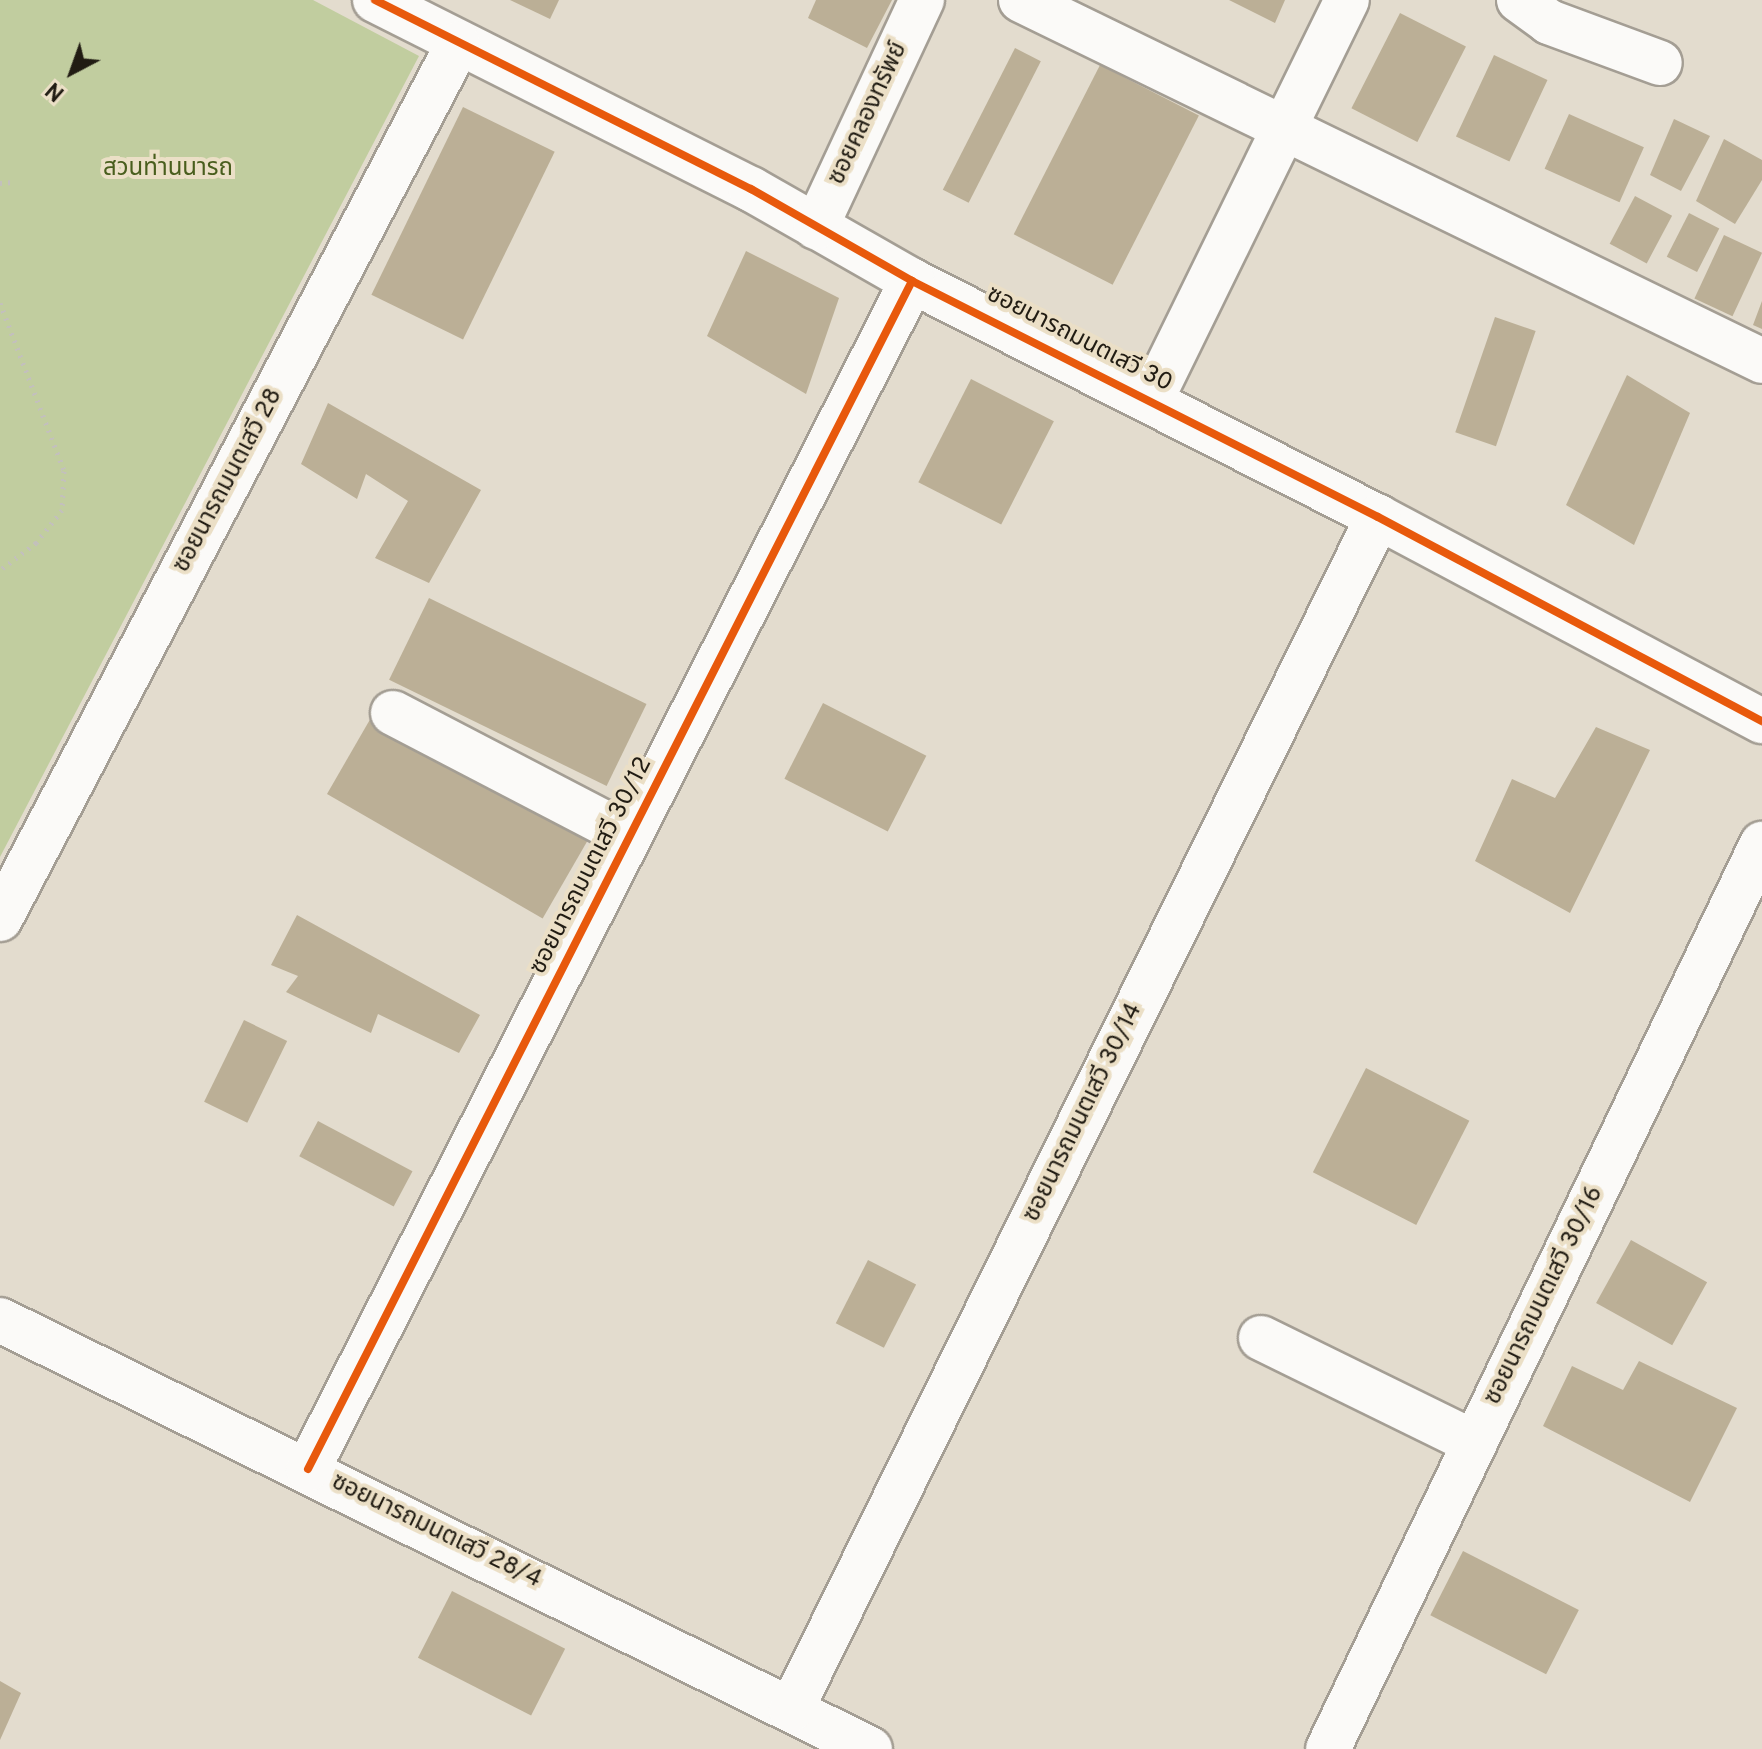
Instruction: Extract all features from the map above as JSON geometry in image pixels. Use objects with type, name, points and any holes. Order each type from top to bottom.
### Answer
[{"type":"street","name":"ซอยคลองทรัพย์","points":[[816,227],[922,0]]},
{"type":"street","points":[[1021,0],[1762,361]]},
{"type":"street","points":[[1151,400],[1347,0]]},
{"type":"street","points":[[1519,0],[1549,22],[1660,63]]},
{"type":"street","name":"ซอยนารถมนตเสวี 30","points":[[380,1],[816,227],[912,281],[1378,517],[1762,721]]},
{"type":"street","name":"ซอยนารถมนตเสวี 28","points":[[0,919],[458,44]]},
{"type":"street","name":"ซอยนารถมนตเสวี 30/12","points":[[308,1469],[912,281]]},
{"type":"street","name":"ซอยนารถมนตเสวี 30/14","points":[[791,1710],[1378,517]]},
{"type":"street","points":[[393,713],[629,836]]},
{"type":"street","name":"ซอยนารถมนตเสวี 30/16","points":[[1328,1749],[1762,844]]},
{"type":"street","name":"ซอยนารถมนตเสวี 28/4","points":[[0,1320],[308,1469],[870,1749]]},
{"type":"street","points":[[1261,1338],[1475,1443]]},
{"type":"path","points":[[0,183],[13,182]]},
{"type":"path","points":[[0,303],[64,471],[62,510],[36,543],[0,570]]},
{"type":"green space","name":"สวนท่านนารถ","points":[[0,0],[313,0],[419,56],[0,857]]},
{"type":"building","points":[[510,0],[559,0],[550,19]]},
{"type":"building","points":[[816,0],[892,0],[867,48],[808,18]]},
{"type":"building","points":[[1229,0],[1285,0],[1275,23]]},
{"type":"building","points":[[1400,13],[1466,47],[1417,142],[1351,108]]},
{"type":"building","points":[[1015,48],[1041,61],[969,203],[943,190]]},
{"type":"building","points":[[1494,55],[1547,80],[1509,162],[1456,137]]},
{"type":"building","points":[[1100,65],[1199,115],[1113,285],[1014,234]]},
{"type":"building","points":[[463,107],[555,152],[463,340],[371,295]]},
{"type":"building","points":[[1569,114],[1644,147],[1620,202],[1545,169]]},
{"type":"building","points":[[1674,119],[1710,136],[1681,191],[1650,175]]},
{"type":"building","points":[[1724,139],[1762,160],[1762,180],[1735,224],[1696,201]]},
{"type":"building","points":[[1635,196],[1672,216],[1647,263],[1610,244]]},
{"type":"building","points":[[1689,213],[1719,228],[1697,272],[1667,257]]},
{"type":"building","points":[[1724,235],[1762,253],[1732,316],[1694,298]]},
{"type":"building","points":[[746,251],[839,298],[806,394],[707,336]]},
{"type":"building","points":[[1762,301],[1762,329],[1753,325]]},
{"type":"building","points":[[1495,317],[1536,331],[1496,446],[1455,432]]},
{"type":"building","points":[[1627,375],[1690,413],[1634,545],[1566,505]]},
{"type":"building","points":[[971,379],[1054,421],[1001,525],[918,482]]},
{"type":"building","points":[[328,403],[481,490],[429,583],[375,558],[408,501],[366,474],[357,499],[301,464]]},
{"type":"building","points":[[429,598],[647,704],[607,786],[389,680]]},
{"type":"building","points":[[823,703],[926,756],[888,831],[784,779]]},
{"type":"building","points":[[372,716],[588,840],[543,918],[327,794]]},
{"type":"building","points":[[1596,727],[1650,750],[1570,913],[1475,861],[1512,779],[1555,798]]},
{"type":"building","points":[[297,915],[480,1015],[459,1053],[378,1014],[371,1033],[286,992],[298,976],[271,965]]},
{"type":"building","points":[[244,1020],[287,1041],[247,1123],[204,1102]]},
{"type":"building","points":[[1366,1068],[1469,1121],[1416,1225],[1313,1172]]},
{"type":"building","points":[[318,1121],[412,1171],[394,1207],[299,1156]]},
{"type":"building","points":[[1631,1240],[1707,1282],[1672,1345],[1596,1303]]},
{"type":"building","points":[[868,1260],[916,1285],[884,1348],[836,1323]]},
{"type":"building","points":[[1639,1361],[1737,1408],[1690,1502],[1543,1426],[1572,1366],[1623,1390]]},
{"type":"building","points":[[1463,1551],[1579,1610],[1546,1674],[1430,1615]]},
{"type":"building","points":[[452,1591],[565,1649],[531,1715],[418,1658]]},
{"type":"building","points":[[0,1681],[21,1693],[0,1740]]},
{"type":"cycle path","points":[[375,0],[751,189],[912,281],[1378,517],[1762,721]]},
{"type":"cycle path","points":[[308,1469],[912,281]]}]
